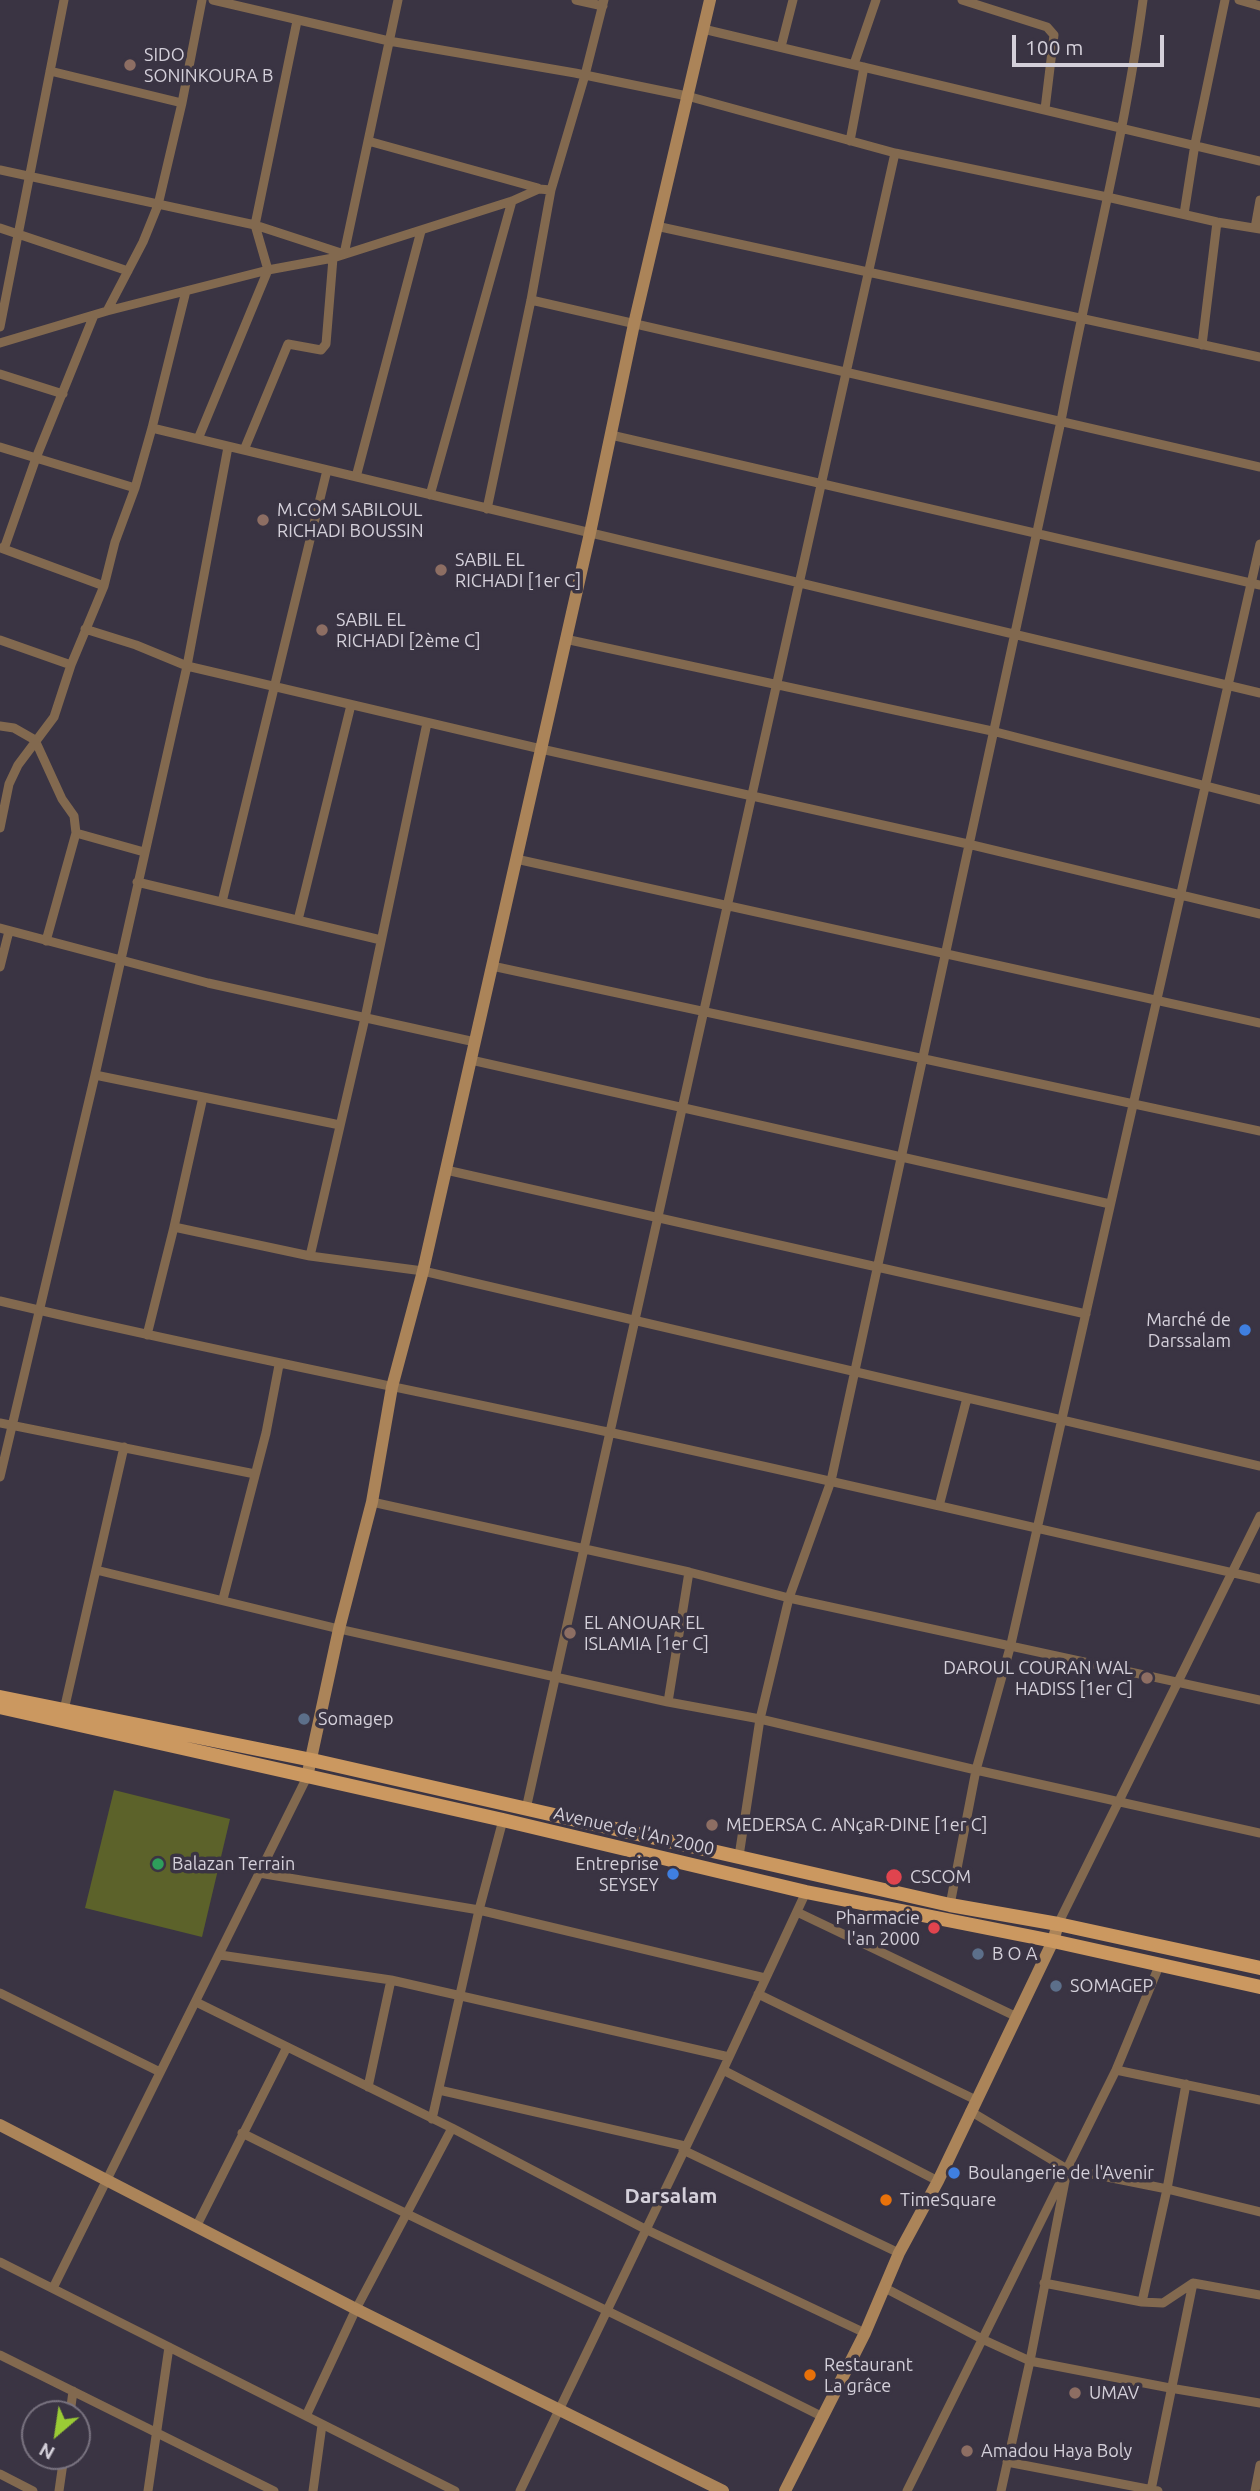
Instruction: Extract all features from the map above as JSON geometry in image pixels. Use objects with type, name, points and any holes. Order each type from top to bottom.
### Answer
[{"type":"main road","name":"Avenue de l'An 2000","points":[[0,1697],[312,1760],[950,1905],[1058,1924],[1260,1968]]},
{"type":"main road","name":"Avenue de l'An 2000","points":[[0,1707],[503,1820],[806,1892],[1053,1941],[1260,1987]]},
{"type":"street","points":[[0,327],[64,0]]},
{"type":"street","points":[[107,311],[158,205],[202,0]]},
{"type":"street","points":[[218,0],[389,41],[585,75],[687,96],[895,153],[1217,222],[1257,229],[1260,200]]},
{"type":"street","points":[[344,254],[398,0]]},
{"type":"street","points":[[487,509],[551,190],[603,3],[576,0]]},
{"type":"street","points":[[53,2288],[220,1955],[307,1777],[312,1760],[339,1629],[372,1502],[392,1387],[423,1272],[590,533],[656,226],[710,0]]},
{"type":"street","points":[[780,47],[793,0]]},
{"type":"street","points":[[854,64],[876,0]]},
{"type":"street","points":[[962,0],[1047,27],[1054,35],[1045,110]]},
{"type":"street","points":[[739,1856],[760,1719],[789,1598],[831,1481],[855,1371],[1061,421],[1080,318],[1122,128],[1143,0]]},
{"type":"street","points":[[1184,214],[1195,144],[1225,0]]},
{"type":"street","points":[[1239,0],[1260,6]]},
{"type":"street","points":[[198,439],[268,270],[254,225],[297,21]]},
{"type":"street","points":[[704,29],[1260,161]]},
{"type":"street","points":[[850,141],[864,67]]},
{"type":"street","points":[[50,71],[182,103]]},
{"type":"street","points":[[368,141],[539,189],[551,190]]},
{"type":"street","points":[[526,1809],[895,153]]},
{"type":"street","points":[[0,170],[254,225],[344,254]]},
{"type":"street","points":[[0,343],[107,311],[268,270],[333,258],[512,201],[539,189]]},
{"type":"street","points":[[430,495],[512,201]]},
{"type":"street","points":[[1202,345],[1217,222]]},
{"type":"street","points":[[656,226],[1260,357]]},
{"type":"street","points":[[0,228],[128,271]]},
{"type":"street","points":[[356,477],[422,231]]},
{"type":"street","points":[[244,450],[288,344],[321,350],[326,344],[333,258]]},
{"type":"street","points":[[0,828],[9,784],[18,765],[54,717],[71,665],[104,586],[115,542],[135,488],[152,428],[186,291]]},
{"type":"street","points":[[531,300],[1260,467]]},
{"type":"street","points":[[94,315],[2,549],[104,586]]},
{"type":"street","points":[[0,374],[63,394]]},
{"type":"street","points":[[152,428],[1260,693]]},
{"type":"street","points":[[611,435],[1255,583]]},
{"type":"street","points":[[0,447],[135,488]]},
{"type":"street","points":[[0,1477],[187,666],[228,447]]},
{"type":"street","points":[[222,902],[327,470]]},
{"type":"street","points":[[950,1905],[976,1770],[1011,1644],[1203,788],[1255,583],[1260,544]]},
{"type":"street","points":[[85,629],[136,645],[187,666],[273,687],[968,844],[1260,914]]},
{"type":"street","points":[[565,639],[992,731],[1203,788],[1260,800]]},
{"type":"street","points":[[0,640],[71,665]]},
{"type":"street","points":[[298,920],[351,705]]},
{"type":"street","points":[[310,1255],[365,1018],[427,723]]},
{"type":"street","points":[[0,726],[14,728],[35,740],[62,799],[74,816],[76,833],[46,941]]},
{"type":"street","points":[[76,833],[144,852]]},
{"type":"street","points":[[516,859],[1260,1023]]},
{"type":"street","points":[[137,882],[381,940]]},
{"type":"street","points":[[0,967],[4,930],[208,984],[475,1042]]},
{"type":"street","points":[[492,966],[1260,1131]]},
{"type":"street","points":[[471,1060],[1111,1204]]},
{"type":"street","points":[[95,1074],[340,1125]]},
{"type":"street","points":[[147,1335],[203,1097]]},
{"type":"street","points":[[446,1170],[1086,1314]]},
{"type":"street","points":[[174,1227],[310,1255],[423,1272],[1260,1465]]},
{"type":"street","points":[[0,1300],[279,1365],[608,1432],[1260,1579]]},
{"type":"street","points":[[223,1600],[266,1433],[279,1365]]},
{"type":"street","points":[[939,1506],[967,1398]]},
{"type":"street","points":[[0,1423],[255,1474]]},
{"type":"street","points":[[64,1710],[124,1447]]},
{"type":"street","points":[[372,1502],[689,1572],[789,1598],[1260,1700]]},
{"type":"street","points":[[785,2491],[865,2333],[899,2253],[938,2181],[1117,1801],[1180,1682],[1260,1516]]},
{"type":"street","points":[[96,1570],[339,1629],[668,1702],[760,1719],[1260,1833]]},
{"type":"street","points":[[668,1702],[689,1572]]},
{"type":"street","points":[[432,2119],[479,1910],[503,1820]]},
{"type":"street","points":[[259,1873],[479,1910],[765,1978]]},
{"type":"street","points":[[520,2491],[806,1892]]},
{"type":"street","points":[[797,1912],[1017,2017]]},
{"type":"street","points":[[220,1955],[391,1980],[729,2057]]},
{"type":"street","points":[[907,2491],[1116,2070],[1159,1966]]},
{"type":"street","points":[[368,2087],[391,1980]]},
{"type":"street","points":[[0,1993],[160,2072]]},
{"type":"street","points":[[758,1994],[973,2106],[1067,2169],[1167,2189],[1260,2212]]},
{"type":"street","points":[[195,2001],[452,2128],[645,2230],[865,2333]]},
{"type":"street","points":[[196,2227],[287,2047]]},
{"type":"street","points":[[723,2070],[938,2181]]},
{"type":"street","points":[[1116,2070],[1260,2100]]},
{"type":"street","points":[[1142,2302],[1167,2189],[1186,2084]]},
{"type":"street","points":[[439,2090],[684,2148],[899,2253]]},
{"type":"street","points":[[0,2125],[558,2411],[723,2491]]},
{"type":"street","points":[[306,2416],[356,2308],[452,2128]]},
{"type":"street","points":[[242,2133],[607,2309],[823,2417]]},
{"type":"street","points":[[1001,2491],[1030,2361],[1067,2169]]},
{"type":"street","points":[[0,2268],[0,2263],[53,2288],[455,2491]]},
{"type":"street","points":[[1044,2283],[1142,2302],[1163,2303],[1193,2283],[1260,2295]]},
{"type":"street","points":[[1007,2462],[1154,2490],[1170,2388],[1193,2283]]},
{"type":"street","points":[[885,2288],[1030,2361],[1260,2403]]},
{"type":"street","points":[[148,2491],[169,2347]]},
{"type":"street","points":[[0,2355],[274,2491]]},
{"type":"street","points":[[72,2400],[73,2391]]},
{"type":"street","points":[[313,2491],[322,2425]]},
{"type":"street","points":[[1255,2491],[1260,2465]]},
{"type":"street","points":[[59,2491],[62,2470]]},
{"type":"street","points":[[0,2474],[33,2491]]},
{"type":"green space","name":"Balazan Terrain","points":[[114,1790],[230,1819],[202,1937],[85,1908]]},
{"type":"place","name":"SIDO SONINKOURA B","points":[[130,65]]},
{"type":"place","name":"M.COM SABILOUL RICHADI BOUSSIN","points":[[263,520]]},
{"type":"place","name":"SABIL EL RICHADI [1er C]","points":[[441,570]]},
{"type":"place","name":"SABIL EL RICHADI [2ème C]","points":[[322,630]]},
{"type":"place","name":"Marché de Darssalam","points":[[1245,1330]]},
{"type":"place","name":"EL ANOUAR EL ISLAMIA [1er C]","points":[[570,1633]]},
{"type":"place","name":"DAROUL COURAN WAL HADISS [1er C]","points":[[1147,1678]]},
{"type":"place","name":"Somagep","points":[[304,1719]]},
{"type":"place","name":"MEDERSA C. ANçaR-DINE [1er C]","points":[[712,1825]]},
{"type":"place","name":"Balazan Terrain","points":[[158,1864]]},
{"type":"place","name":"Entreprise SEYSEY","points":[[673,1874]]},
{"type":"place","name":"CSCOM","points":[[894,1877]]},
{"type":"place","name":"Pharmacie l'an 2000","points":[[934,1928]]},
{"type":"place","name":"B O A","points":[[978,1954]]},
{"type":"place","name":"SOMAGEP","points":[[1056,1986]]},
{"type":"place","name":"Boulangerie de l'Avenir","points":[[954,2173]]},
{"type":"place","name":"TimeSquare","points":[[886,2200]]},
{"type":"place","name":"Restaurant La grâce","points":[[810,2375]]},
{"type":"place","name":"UMAV","points":[[1075,2393]]},
{"type":"place","name":"Amadou Haya Boly","points":[[967,2451]]},
{"type":"district","name":"Darsalam","points":[[671,2196]]}]
